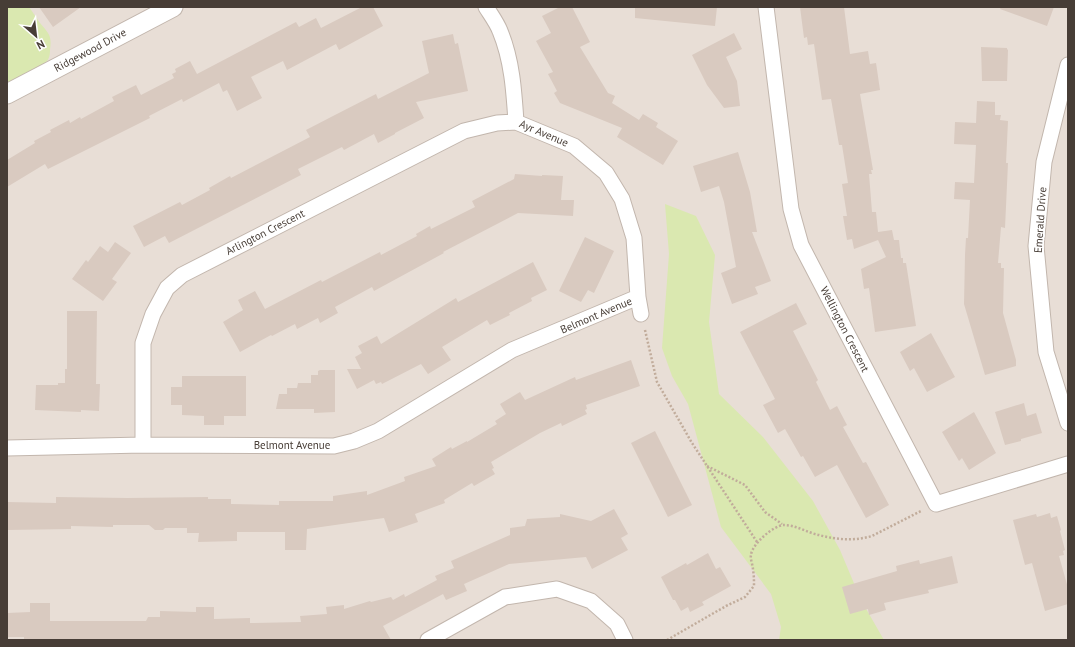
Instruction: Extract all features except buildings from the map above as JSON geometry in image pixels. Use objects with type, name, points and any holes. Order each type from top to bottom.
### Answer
[{"type":"street","name":"Ridgewood Drive","points":[[7,94],[173,7]]},
{"type":"street","name":"Ayr Avenue","points":[[486,7],[500,30],[509,59],[515,94],[516,122],[574,146],[606,173],[622,199],[634,238],[638,297],[641,314]]},
{"type":"street","name":"Wellington Crescent","points":[[766,7],[791,210],[801,245],[936,504]]},
{"type":"street","name":"Emerald Drive","points":[[1068,65],[1044,162],[1036,246],[1046,352],[1068,422]]},
{"type":"street","name":"Arlington Crescent","points":[[143,444],[143,343],[153,314],[167,288],[182,274],[464,131],[497,123],[516,122]]},
{"type":"street","name":"Belmont Avenue","points":[[7,448],[143,444],[334,446],[354,441],[378,431],[512,350],[638,297]]},
{"type":"street","points":[[936,504],[1068,464]]},
{"type":"street","points":[[428,640],[505,597],[557,589],[591,602],[617,624],[625,640]]},
{"type":"path","points":[[641,314],[657,382],[692,443],[756,542]]},
{"type":"path","points":[[707,466],[745,485],[765,512],[782,525]]},
{"type":"path","points":[[667,640],[726,606],[745,597],[754,586],[754,572],[751,555],[756,542],[776,528],[782,525],[793,526],[819,536],[849,540],[863,538],[872,536],[936,504]]},
{"type":"shaded area","points":[[7,7],[1068,7],[1068,640],[7,640]]},
{"type":"green space","points":[[7,7],[29,7],[48,32],[51,41],[49,56],[44,64],[7,85]]},
{"type":"green space","points":[[665,204],[696,216],[715,255],[709,322],[719,394],[763,437],[813,501],[840,550],[861,600],[884,640],[779,640],[781,627],[771,594],[721,527],[688,404],[672,376],[662,348],[669,254]]}]
